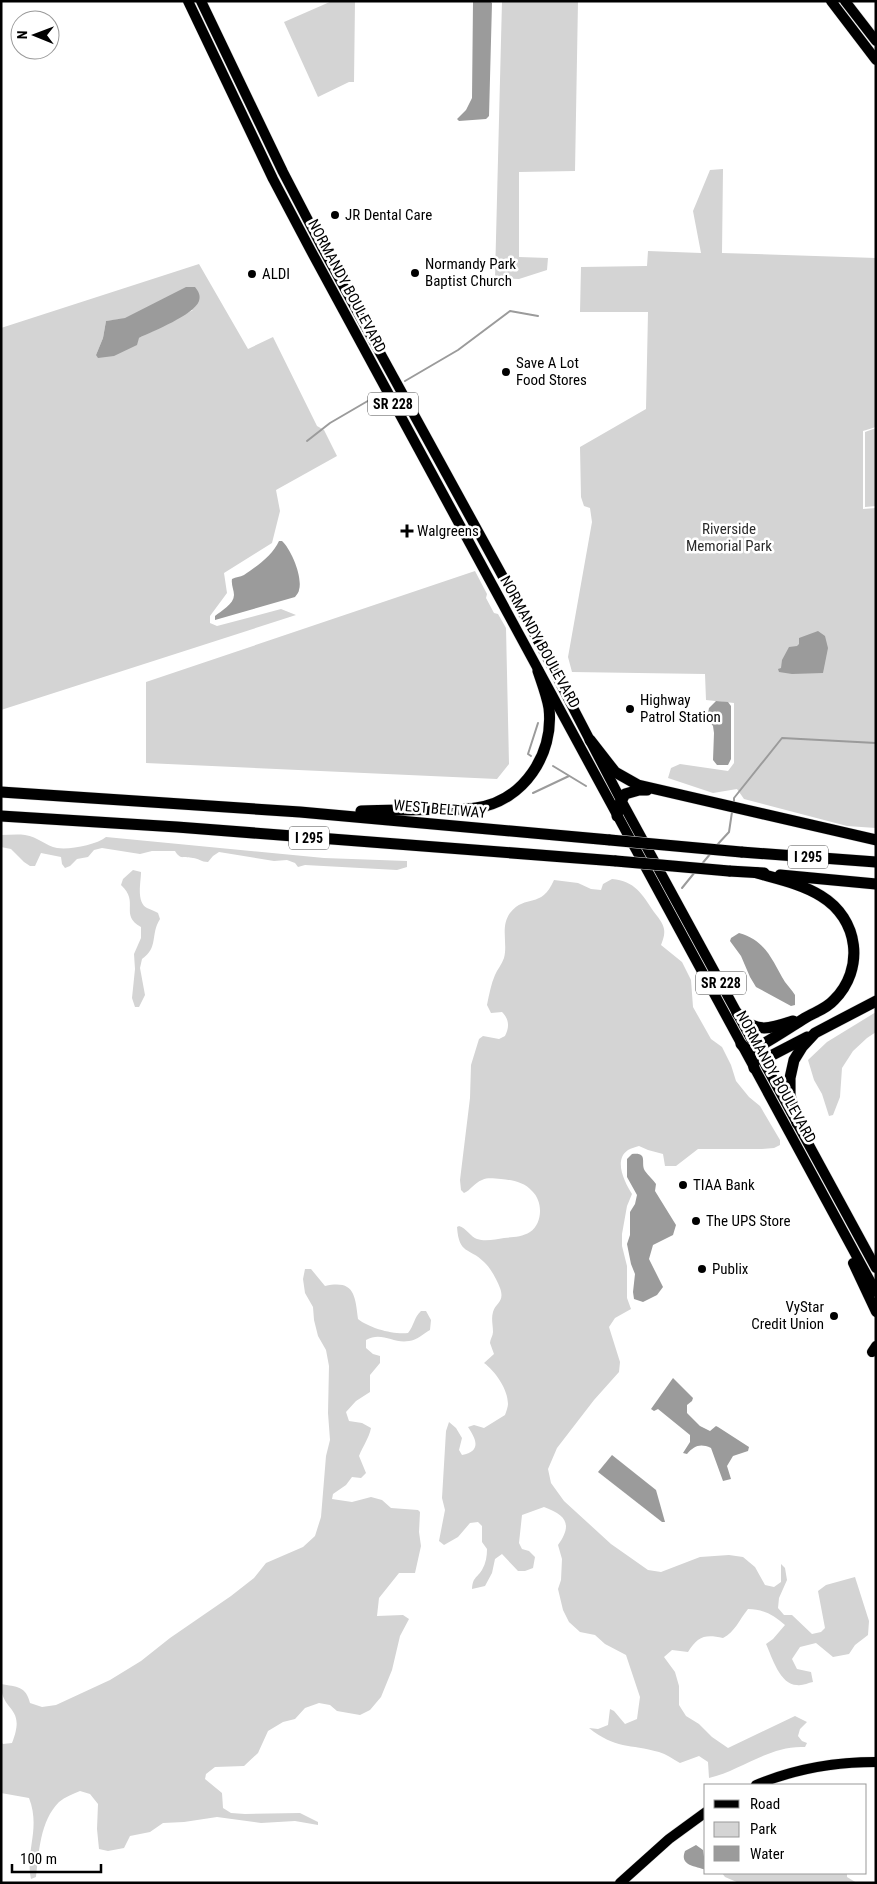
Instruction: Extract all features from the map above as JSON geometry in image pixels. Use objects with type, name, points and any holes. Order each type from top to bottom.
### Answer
[{"type":"highway","points":[[300,812],[476,808],[492,804],[507,797],[521,787],[537,768],[544,755],[549,727],[549,707],[538,671]]},
{"type":"highway","points":[[590,740],[615,772],[625,779],[651,790],[876,840]]},
{"type":"highway","points":[[617,816],[621,800],[625,794],[632,791],[651,790]]},
{"type":"highway","name":"WEST BELTWAY","points":[[1,792],[300,812],[741,852],[876,862]]},
{"type":"highway","name":"I 295","points":[[1,816],[177,827],[757,872],[876,884]]},
{"type":"highway","points":[[754,1051],[833,1001],[846,985],[855,952],[852,934],[832,904],[821,896],[757,872]]},
{"type":"highway","points":[[741,1044],[754,1051],[763,1060],[876,1000]]},
{"type":"highway","points":[[737,1013],[746,1024],[764,1028],[774,1028],[807,1017]]},
{"type":"highway","points":[[797,1123],[790,1096],[790,1078],[794,1060],[802,1047],[815,1033]]},
{"type":"highway","points":[[754,1051],[754,1068]]},
{"type":"main road","name":"NORMANDY BOULEVARD","points":[[188,1],[278,187],[538,671],[876,1292]]},
{"type":"main road","name":"NORMANDY BOULEVARD","points":[[201,1],[283,172],[322,247],[581,722],[621,800],[737,1013],[754,1051]]},
{"type":"main road","points":[[831,1],[876,60]]},
{"type":"main road","points":[[846,1],[876,41]]},
{"type":"main road","points":[[549,727],[558,720],[565,719],[581,722]]},
{"type":"main road","name":"NORMANDY BOULEVARD","points":[[763,1060],[876,1268]]},
{"type":"main road","points":[[816,1182],[826,1177]]},
{"type":"main road","points":[[850,1245],[853,1262],[876,1312]]},
{"type":"main road","points":[[758,1784],[770,1779],[817,1767],[876,1762]]},
{"type":"main road","points":[[620,1883],[669,1838],[704,1813]]},
{"type":"green space","points":[[332,1],[355,1],[354,82],[349,82],[318,97],[284,22]]},
{"type":"green space","points":[[502,1],[578,1],[575,171],[519,172],[519,257],[548,258],[547,270],[519,279],[495,278]]},
{"type":"green space","name":"Riverside Memorial Park","points":[[723,169],[722,253],[876,258],[876,427],[863,431],[863,509],[876,508],[876,828],[847,826],[744,799],[737,789],[713,793],[668,778],[671,768],[680,764],[728,771],[734,763],[734,703],[706,700],[705,674],[572,672],[568,657],[592,522],[590,508],[584,506],[581,497],[580,447],[646,409],[648,312],[580,312],[581,267],[647,266],[648,251],[701,253],[693,211],[710,170]]},
{"type":"green space","points":[[199,264],[248,349],[273,337],[317,426],[324,430],[337,456],[276,490],[280,511],[272,543],[224,573],[227,593],[210,616],[210,623],[217,626],[281,609],[296,615],[1,710],[1,328]],"holes":[[[193,310],[139,338],[96,355],[103,338],[106,321]]]},
{"type":"green space","points":[[876,428],[876,506],[865,507],[865,432]]},
{"type":"green space","points":[[475,571],[494,613],[498,614],[506,628],[509,764],[497,779],[146,763],[146,682]]},
{"type":"green space","points":[[1,835],[25,835],[57,848],[76,848],[90,845],[106,837],[324,858],[407,861],[407,867],[397,870],[305,865],[298,867],[295,863],[287,860],[274,861],[219,852],[208,862],[195,858],[181,857],[175,851],[152,851],[140,854],[102,848],[94,850],[88,857],[77,859],[65,868],[61,857],[41,853],[35,866],[30,866],[11,849],[1,847]]},
{"type":"green space","points":[[133,870],[141,872],[141,901],[147,908],[158,913],[160,919],[155,930],[151,950],[142,959],[140,968],[145,995],[139,1007],[135,1007],[132,998],[135,969],[134,954],[141,938],[141,927],[131,918],[129,897],[121,885],[123,879]]},
{"type":"green space","points":[[612,879],[627,882],[637,890],[660,920],[664,931],[661,945],[682,962],[691,980],[693,1007],[711,1039],[722,1047],[736,1081],[749,1097],[760,1106],[780,1140],[780,1145],[774,1148],[762,1149],[698,1149],[676,1166],[665,1166],[663,1154],[639,1146],[629,1149],[624,1154],[621,1160],[622,1172],[632,1194],[627,1206],[622,1234],[622,1246],[627,1266],[627,1298],[631,1309],[615,1318],[609,1327],[620,1362],[619,1372],[594,1400],[557,1448],[548,1469],[551,1483],[564,1501],[611,1544],[648,1570],[661,1572],[700,1557],[729,1555],[743,1557],[755,1567],[765,1585],[774,1587],[781,1582],[781,1564],[785,1568],[787,1580],[779,1598],[778,1608],[784,1615],[792,1615],[812,1634],[821,1632],[825,1628],[818,1591],[826,1585],[855,1577],[869,1621],[868,1635],[855,1645],[849,1654],[833,1657],[816,1643],[800,1647],[792,1659],[797,1669],[811,1672],[813,1682],[803,1685],[791,1684],[781,1675],[766,1644],[785,1625],[777,1618],[759,1610],[748,1609],[734,1629],[723,1638],[707,1636],[695,1642],[688,1652],[672,1650],[664,1657],[675,1672],[679,1686],[679,1705],[686,1716],[699,1724],[712,1737],[728,1748],[795,1716],[807,1722],[800,1729],[798,1736],[807,1743],[805,1747],[792,1747],[780,1750],[709,1778],[708,1762],[699,1756],[680,1763],[659,1752],[615,1743],[598,1735],[589,1728],[598,1729],[608,1725],[610,1709],[625,1724],[637,1719],[640,1697],[626,1655],[605,1644],[595,1635],[580,1632],[569,1622],[563,1610],[558,1589],[561,1580],[562,1559],[558,1545],[563,1538],[566,1526],[565,1521],[558,1513],[544,1507],[522,1515],[519,1543],[522,1549],[529,1551],[535,1557],[533,1568],[518,1571],[502,1554],[495,1559],[492,1573],[485,1586],[472,1589],[474,1580],[484,1565],[487,1549],[482,1542],[482,1526],[478,1522],[470,1523],[458,1537],[444,1545],[439,1541],[445,1510],[442,1498],[446,1431],[449,1422],[456,1428],[462,1438],[459,1450],[462,1455],[473,1451],[476,1444],[468,1427],[474,1425],[484,1428],[505,1415],[508,1404],[506,1392],[500,1381],[484,1363],[494,1354],[490,1343],[493,1332],[492,1317],[494,1309],[501,1299],[500,1288],[486,1264],[462,1246],[457,1227],[462,1227],[480,1240],[517,1236],[527,1234],[534,1228],[540,1212],[536,1195],[525,1185],[514,1181],[487,1179],[479,1181],[464,1193],[461,1190],[460,1180],[470,1098],[471,1065],[479,1039],[483,1036],[499,1039],[505,1036],[508,1027],[508,1021],[502,1012],[491,1013],[487,1005],[494,978],[504,958],[505,924],[510,913],[516,907],[544,895],[554,880],[578,883],[591,889],[601,890],[603,884]]},
{"type":"green space","points":[[876,1012],[876,1032],[853,1051],[842,1068],[840,1097],[833,1115],[829,1116],[808,1060],[827,1042]]},
{"type":"green space","points":[[305,1269],[311,1269],[325,1286],[342,1285],[347,1287],[354,1296],[358,1319],[375,1328],[389,1332],[408,1333],[421,1311],[426,1311],[431,1320],[430,1330],[412,1340],[398,1341],[377,1337],[366,1340],[366,1348],[373,1354],[380,1356],[380,1363],[370,1375],[370,1392],[356,1401],[346,1412],[349,1421],[362,1423],[371,1428],[359,1456],[366,1473],[361,1478],[352,1477],[346,1485],[333,1494],[332,1499],[352,1502],[371,1497],[382,1500],[391,1508],[418,1510],[420,1512],[419,1532],[421,1546],[415,1573],[399,1573],[379,1598],[377,1616],[403,1615],[409,1619],[400,1636],[392,1670],[381,1697],[370,1710],[360,1715],[337,1711],[330,1705],[319,1703],[305,1708],[295,1719],[283,1722],[268,1731],[258,1753],[244,1766],[215,1767],[206,1774],[205,1779],[222,1793],[223,1808],[231,1813],[300,1813],[318,1822],[318,1825],[295,1821],[261,1823],[217,1817],[163,1823],[150,1832],[130,1836],[124,1848],[108,1851],[99,1849],[97,1829],[98,1804],[90,1794],[80,1791],[59,1802],[48,1818],[41,1837],[36,1877],[31,1879],[30,1858],[34,1820],[29,1798],[1,1793],[1,1742],[3,1744],[12,1743],[17,1722],[2,1693],[1,1684],[20,1688],[26,1693],[30,1703],[42,1707],[56,1705],[110,1680],[141,1661],[170,1638],[231,1596],[254,1578],[266,1563],[303,1547],[315,1536],[321,1517],[326,1456],[330,1440],[328,1413],[329,1366],[326,1350],[318,1336],[313,1307],[305,1293],[303,1279]]},
{"type":"green space","points":[[723,1874],[847,1874],[847,1877],[857,1883],[739,1883],[725,1877]]},
{"type":"water","points":[[490,1],[492,3],[489,116],[486,119],[459,121],[457,119],[466,110],[472,98],[473,2]]},
{"type":"water","points":[[186,287],[195,287],[200,299],[189,312],[139,338],[137,345],[114,356],[98,358],[96,355],[103,338],[106,321],[125,318]]},
{"type":"water","points":[[279,541],[282,541],[289,550],[298,571],[300,584],[299,592],[295,597],[215,620],[215,616],[232,601],[234,593],[232,579],[244,575],[259,564],[273,551]]},
{"type":"water","points":[[818,631],[825,636],[828,648],[823,673],[792,674],[779,672],[778,669],[781,668],[782,660],[789,647],[797,646],[799,638]]},
{"type":"water","points":[[716,701],[728,702],[731,706],[731,759],[728,765],[717,765],[713,760],[713,726],[707,718],[709,708]]},
{"type":"water","points":[[739,933],[756,941],[768,953],[795,995],[795,1005],[791,1006],[756,987],[741,956],[730,941],[731,938]]},
{"type":"water","points":[[632,1154],[642,1156],[645,1171],[656,1184],[655,1191],[676,1225],[673,1235],[653,1245],[649,1259],[663,1287],[657,1295],[643,1302],[634,1299],[635,1274],[627,1244],[630,1235],[630,1212],[635,1204],[637,1195],[627,1177],[627,1159]]},
{"type":"water","points":[[673,1378],[693,1398],[687,1405],[687,1413],[700,1426],[710,1431],[716,1426],[749,1447],[748,1451],[733,1456],[727,1466],[731,1479],[723,1481],[711,1448],[700,1446],[695,1447],[687,1454],[683,1453],[690,1442],[690,1435],[658,1409],[654,1411],[651,1409]]},
{"type":"water","points":[[612,1455],[656,1490],[665,1522],[662,1522],[598,1472]]},
{"type":"water","points":[[696,1845],[703,1850],[704,1869],[686,1863],[684,1860],[685,1851]]},
{"type":"waterway","points":[[405,381],[458,350],[510,311],[538,316]]},
{"type":"waterway","points":[[307,441],[330,423],[378,395]]},
{"type":"waterway","points":[[531,756],[528,754],[538,723]]},
{"type":"waterway","points":[[734,803],[734,798],[782,738],[876,743]]},
{"type":"waterway","points":[[553,766],[586,786]]},
{"type":"waterway","points":[[533,793],[569,776]]},
{"type":"waterway","points":[[717,845],[729,832],[732,812]]},
{"type":"waterway","points":[[701,865],[711,853]]},
{"type":"waterway","points":[[682,888],[695,872]]},
{"type":"place","name":"JR Dental Care","points":[[335,215]]},
{"type":"place","name":"Normandy Park Baptist Church","points":[[415,273]]},
{"type":"place","name":"ALDI","points":[[252,274]]},
{"type":"place","name":"Save A Lot Food Stores","points":[[506,372]]},
{"type":"place","name":"Walgreens","points":[[407,531]]},
{"type":"place","name":"Highway Patrol Station","points":[[630,709]]},
{"type":"place","name":"TIAA Bank","points":[[683,1185]]},
{"type":"place","name":"The UPS Store","points":[[696,1221]]},
{"type":"place","name":"Publix","points":[[702,1269]]},
{"type":"place","name":"VyStar Credit Union","points":[[834,1316]]}]
